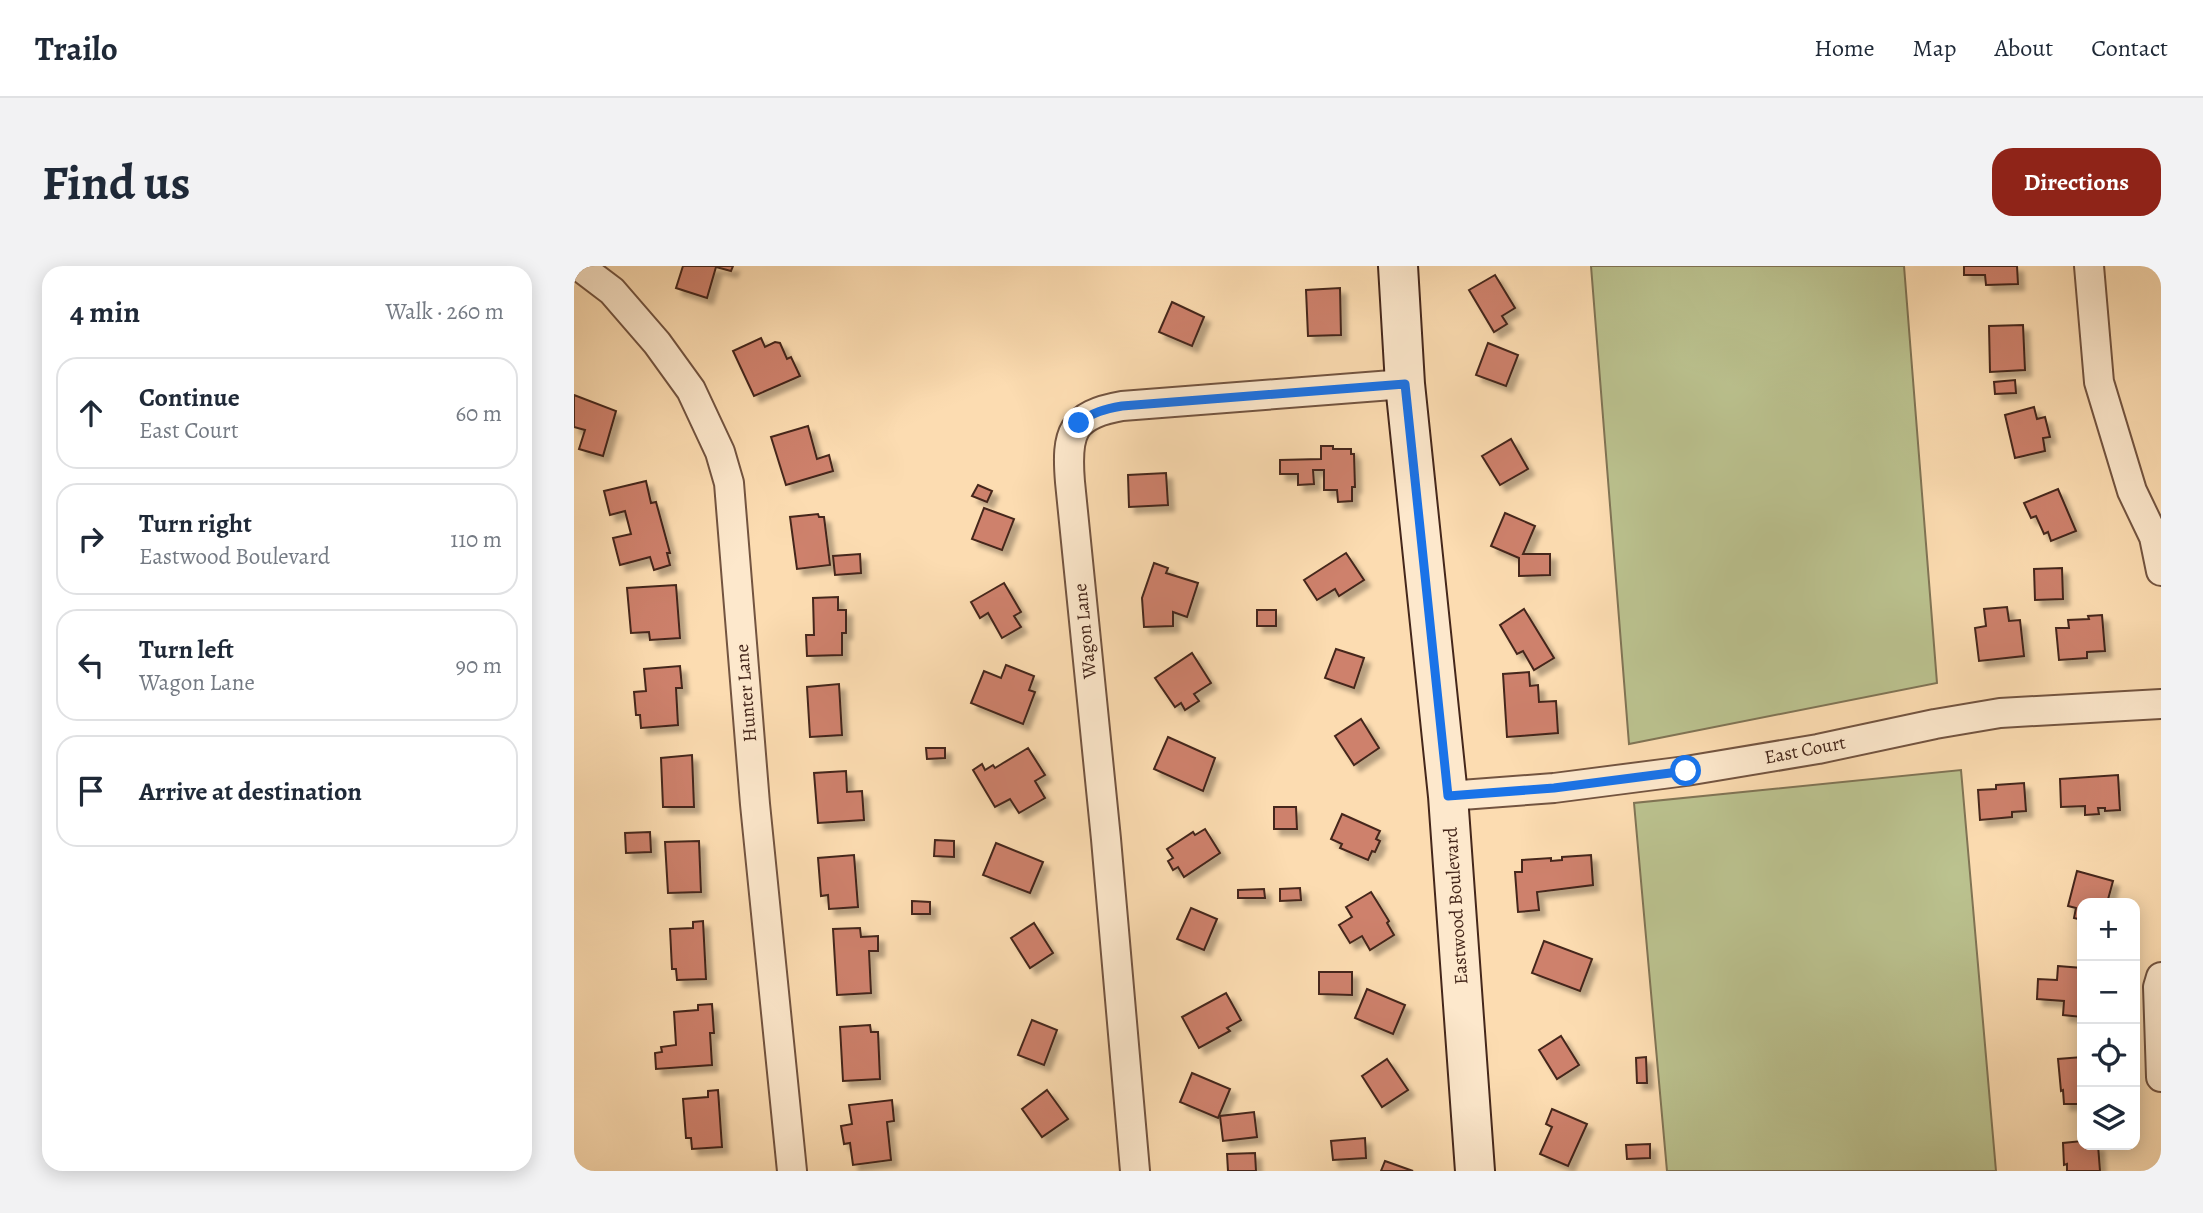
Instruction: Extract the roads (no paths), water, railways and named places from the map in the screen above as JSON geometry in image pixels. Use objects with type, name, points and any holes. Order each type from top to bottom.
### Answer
[{"type":"street","name":"Hunter Lane","points":[[579,266],[612,291],[657,343],[691,390],[720,452],[729,483],[755,804],[792,1171]]},
{"type":"street","name":"Eastwood Boulevard","points":[[1398,266],[1405,384],[1448,796],[1475,1171]]},
{"type":"street","points":[[2089,266],[2099,382],[2132,491],[2154,537],[2161,571]]},
{"type":"street","name":"Wagon Lane","points":[[1135,1171],[1106,839],[1067,450],[1072,434],[1079,423],[1089,415],[1103,409],[1122,406],[1405,384]]},
{"type":"street","name":"East Court","points":[[1448,796],[1554,788],[1686,771],[1818,749],[2000,713],[2161,704]]},
{"type":"street","points":[[2161,977],[2158,987],[2161,1075]]}]
